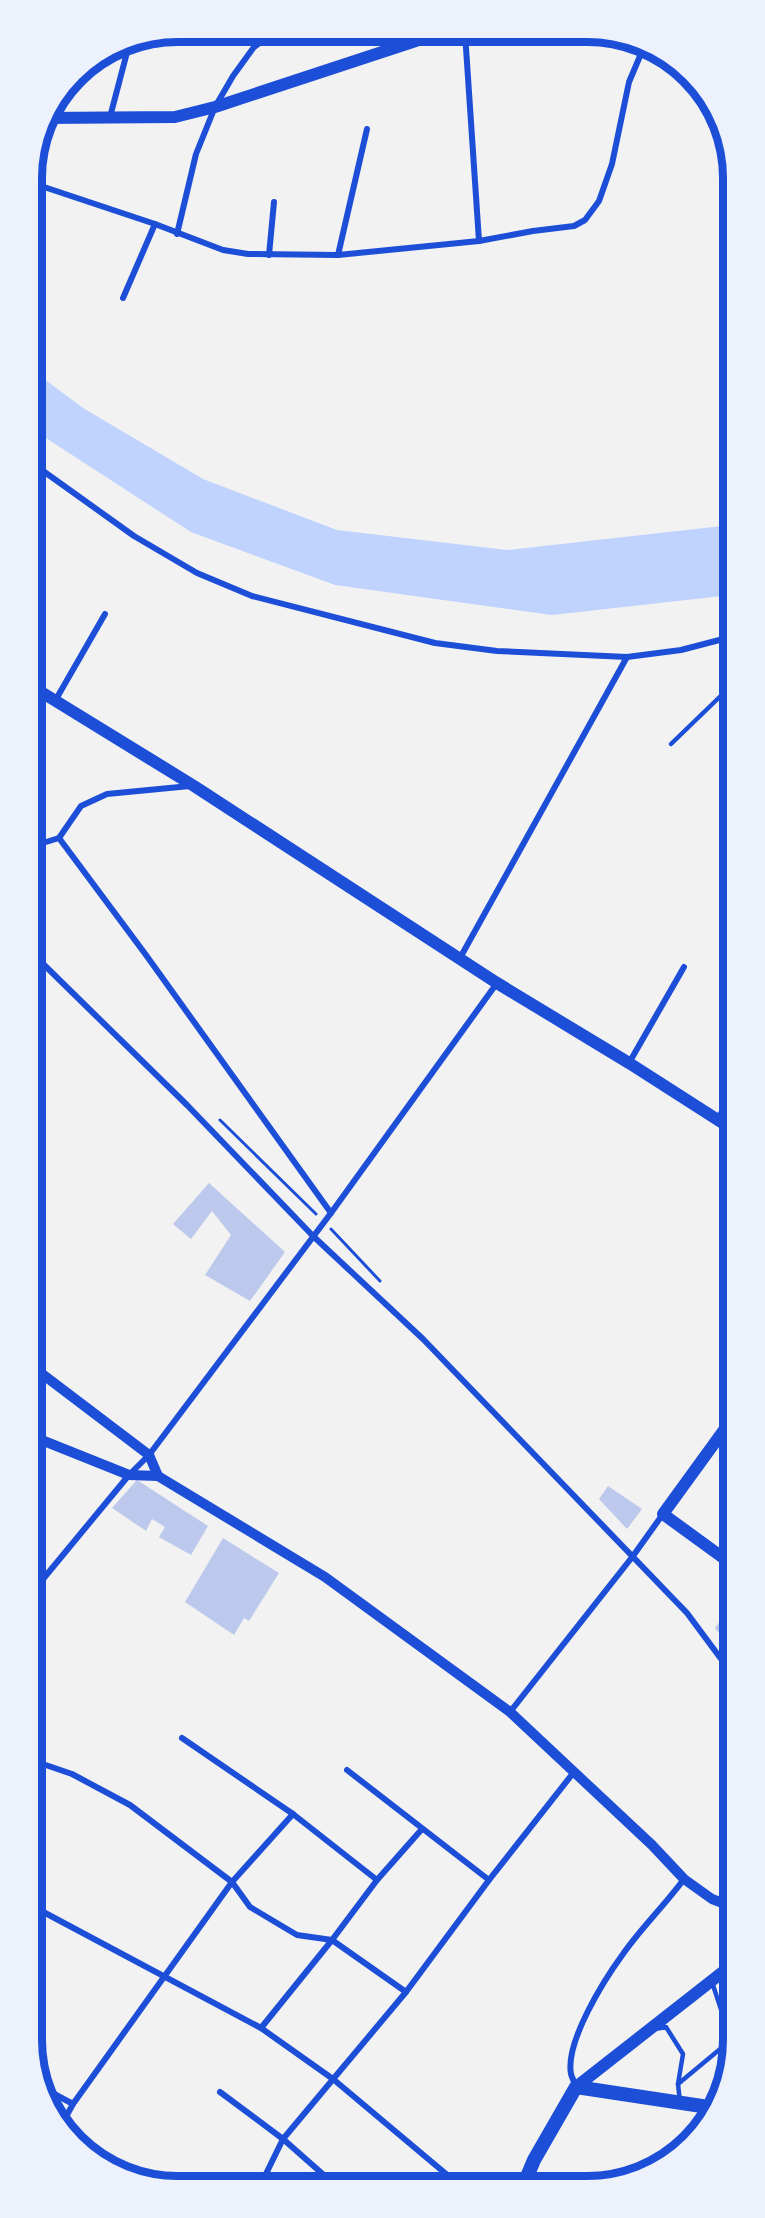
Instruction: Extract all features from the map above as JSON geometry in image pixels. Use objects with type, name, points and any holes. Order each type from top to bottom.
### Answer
[{"type":"main road","points":[[56,118],[175,117],[215,107],[413,42]]},
{"type":"main road","points":[[42,693],[194,786],[496,983],[629,1063],[723,1124]]},
{"type":"main road","points":[[723,1431],[663,1514],[723,1557]]},
{"type":"main road","points":[[527,2176],[534,2160],[576,2087],[723,1972]]},
{"type":"main road","points":[[576,2087],[706,2107]]},
{"type":"street","points":[[177,234],[196,154],[215,107],[254,47],[261,42]]},
{"type":"street","points":[[466,42],[479,241]]},
{"type":"street","points":[[110,117],[127,52]]},
{"type":"street","points":[[42,186],[155,224],[223,250],[269,255],[338,255],[479,241],[574,226],[585,220],[599,201],[612,164],[629,82],[641,53]]},
{"type":"street","points":[[338,255],[367,129]]},
{"type":"street","points":[[269,255],[274,202]]},
{"type":"street","points":[[123,298],[155,224]]},
{"type":"street","points":[[42,470],[134,536],[197,573],[252,596],[435,643],[497,651],[627,657],[681,650],[723,639]]},
{"type":"street","points":[[55,701],[105,614]]},
{"type":"street","points":[[460,958],[627,657]]},
{"type":"street","points":[[42,843],[60,838],[81,806],[107,794],[194,786]]},
{"type":"street","points":[[60,838],[331,1213]]},
{"type":"street","points":[[42,963],[187,1105],[313,1236],[423,1339],[687,1613],[723,1662]]},
{"type":"street","points":[[629,1063],[684,967]]},
{"type":"street","points":[[42,1580],[148,1455],[331,1213],[496,983]]},
{"type":"street","points":[[42,1374],[148,1455],[158,1476]]},
{"type":"street","points":[[42,1440],[129,1475],[158,1476],[325,1577],[510,1712],[652,1845],[684,1879],[712,1899],[723,1903]]},
{"type":"street","points":[[510,1712],[633,1556],[663,1514]]},
{"type":"street","points":[[182,1738],[293,1814],[377,1880]]},
{"type":"street","points":[[42,1764],[72,1774],[130,1805],[232,1882],[250,1907],[297,1935],[332,1940],[406,1992]]},
{"type":"street","points":[[347,1770],[489,1880]]},
{"type":"street","points":[[265,2176],[283,2139],[406,1992],[489,1880],[574,1772]]},
{"type":"street","points":[[66,2117],[232,1882],[293,1814]]},
{"type":"street","points":[[261,2028],[377,1880],[422,1829]]},
{"type":"street","points":[[576,2087],[571,2074],[571,2056],[575,2039],[593,2002],[623,1953],[684,1879]]},
{"type":"street","points":[[42,1911],[163,1978],[261,2028],[333,2079],[448,2176]]},
{"type":"street","points":[[220,2092],[283,2139],[325,2176]]},
{"type":"street","points":[[53,2093],[73,2104]]},
{"type":"lane","points":[[671,744],[723,694]]},
{"type":"lane","points":[[716,1119],[723,1108]]},
{"type":"lane","points":[[711,1981],[723,2016]]},
{"type":"lane","points":[[650,2029],[666,2027],[683,2054],[678,2084],[680,2103]]},
{"type":"lane","points":[[678,2084],[723,2047]]},
{"type":"path","points":[[217,1117],[324,1222]]},
{"type":"water","points":[[42,377],[83,408],[203,479],[337,530],[507,550],[723,526],[723,596],[552,615],[335,585],[191,532],[42,435]]},
{"type":"building","points":[[209,1183],[285,1252],[250,1301],[205,1275],[231,1235],[212,1211],[191,1239],[173,1224]]},
{"type":"building","points":[[137,1480],[208,1526],[191,1555],[159,1537],[165,1527],[152,1519],[146,1531],[112,1508]]},
{"type":"building","points":[[608,1486],[642,1509],[627,1529],[599,1499]]},
{"type":"building","points":[[223,1538],[279,1573],[249,1621],[244,1618],[234,1635],[185,1602]]},
{"type":"building","points":[[723,1617],[723,1638],[715,1628]]}]
